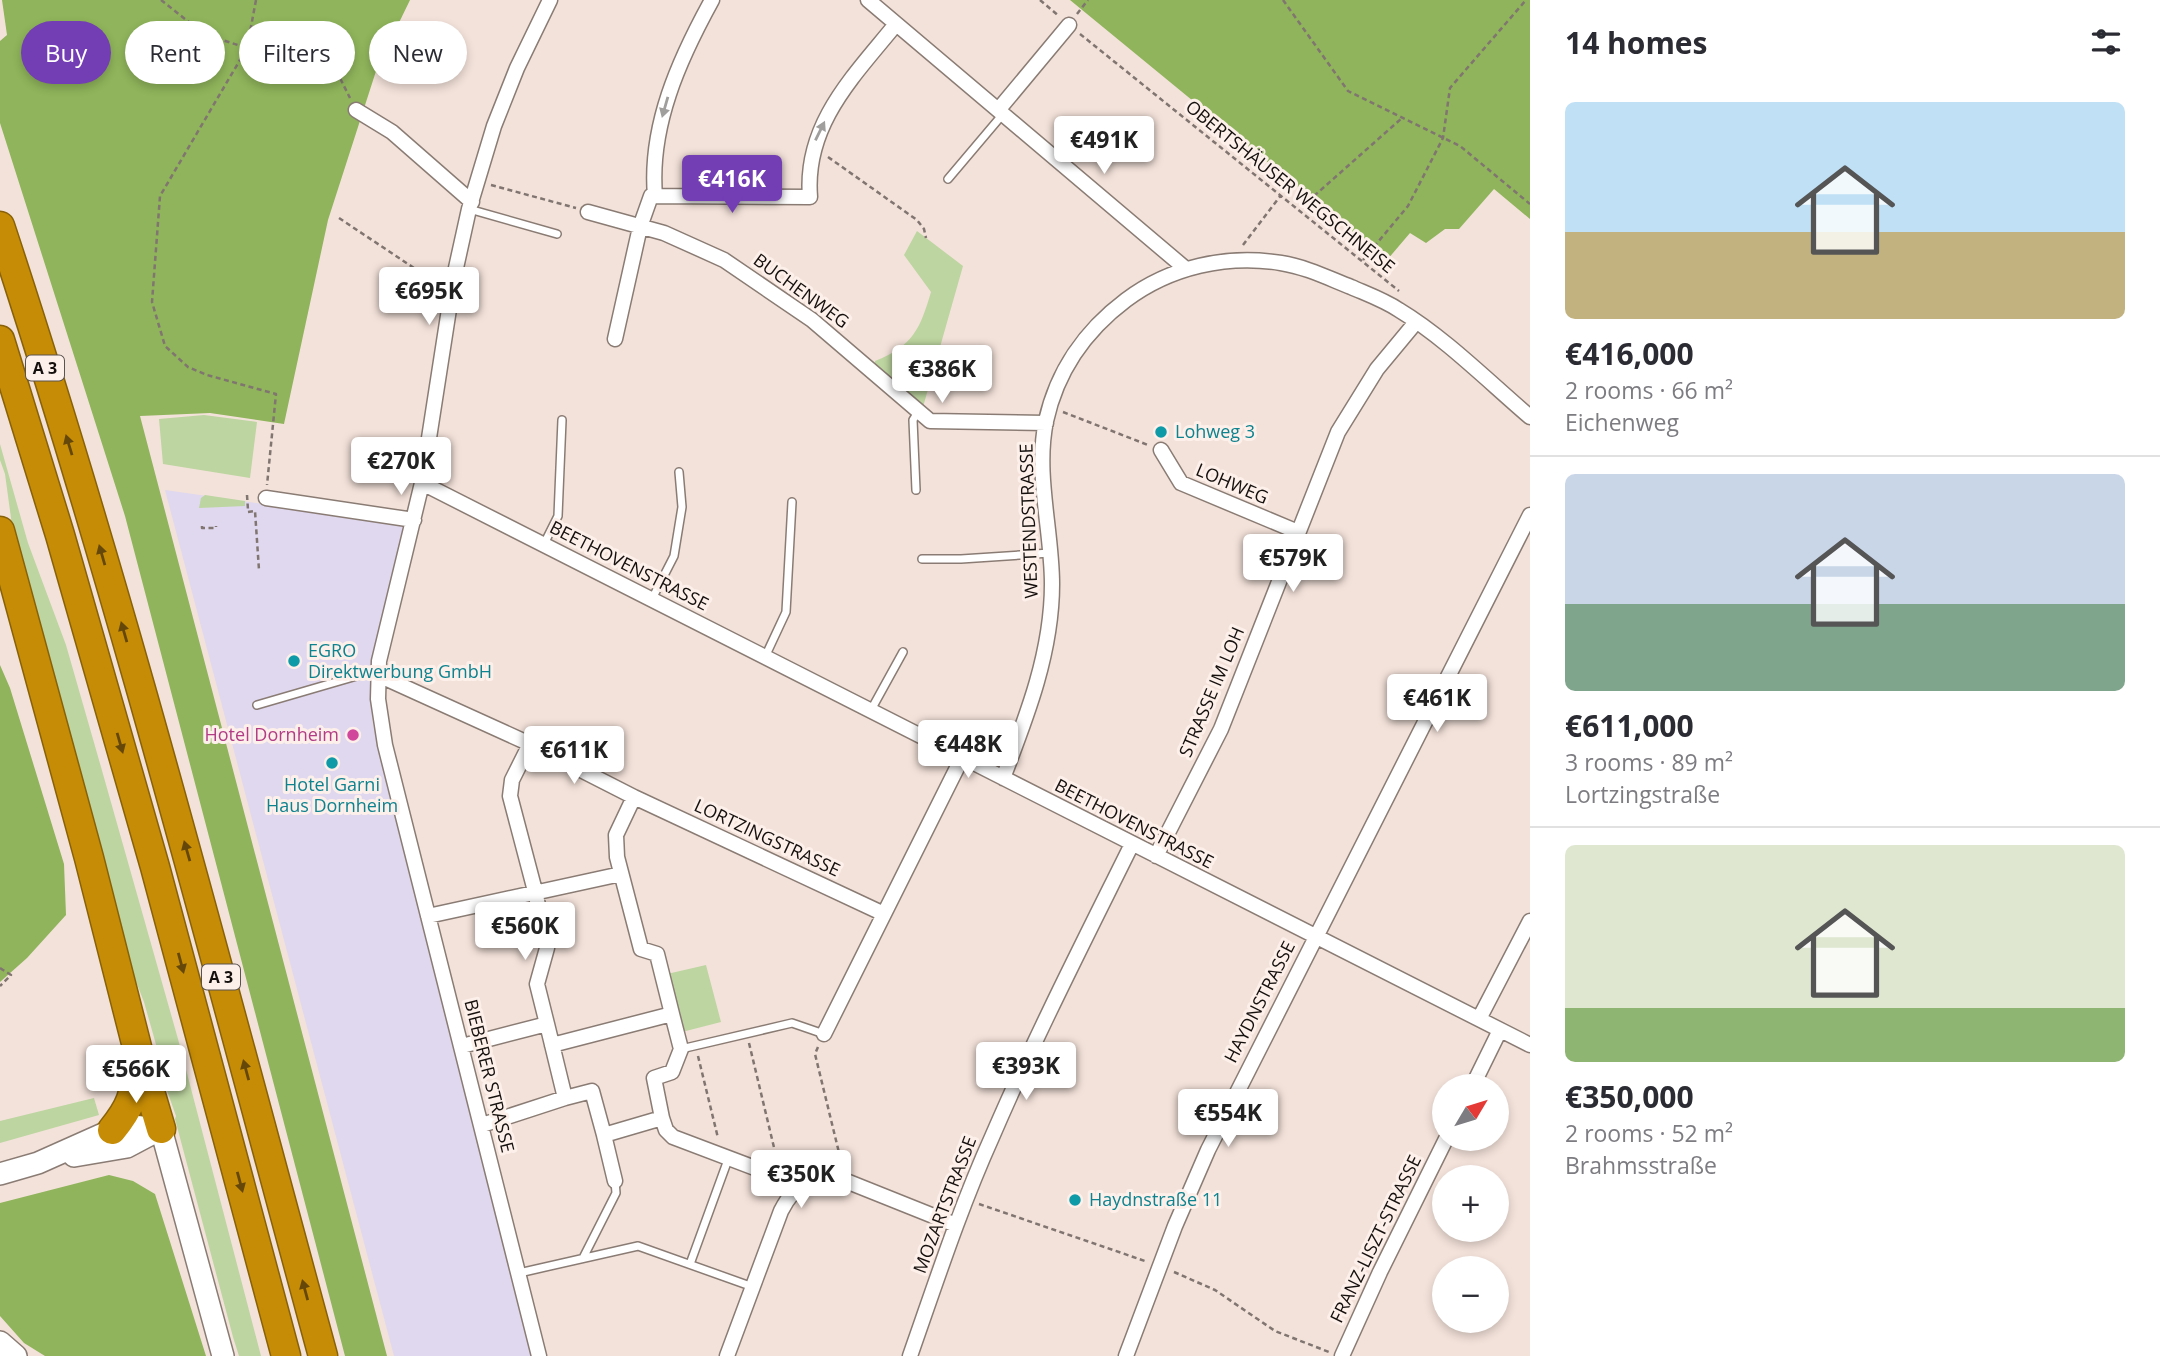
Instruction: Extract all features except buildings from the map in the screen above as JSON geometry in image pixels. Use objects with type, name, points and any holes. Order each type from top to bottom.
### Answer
[{"type":"highway","name":"A 3","points":[[0,226],[89,510],[186,846],[323,1356]]},
{"type":"highway","name":"A 3","points":[[0,341],[60,535],[152,855],[286,1356]]},
{"type":"highway","points":[[0,531],[161,1129]]},
{"type":"highway","points":[[120,1139],[136,1082],[138,1051]]},
{"type":"main road","points":[[0,1174],[120,1139],[132,1126],[161,1129],[223,1356]]},
{"type":"main road","points":[[120,1139],[149,1154],[172,1174]]},
{"type":"main road","points":[[0,1342],[16,1356]]},
{"type":"street","name":"BIEBERER STRASSE","points":[[539,1356],[383,732],[378,675],[382,641],[422,483],[454,277],[471,206],[494,125],[517,68],[551,0]]},
{"type":"street","points":[[655,196],[654,160],[667,101],[682,60],[712,0]]},
{"type":"street","points":[[868,0],[1186,269]]},
{"type":"street","points":[[615,340],[640,227],[651,196],[810,197],[808,178],[813,147],[837,100],[896,24]]},
{"type":"street","points":[[1001,111],[1069,25]]},
{"type":"street","points":[[356,110],[391,132],[471,206]]},
{"type":"street","name":"BUCHENWEG","points":[[588,212],[678,239],[724,260],[822,328],[930,421],[1046,423]]},
{"type":"street","name":"WESTENDSTRASSE","points":[[1003,778],[1025,721],[1041,667],[1051,605],[1051,553],[1044,467],[1046,423],[1050,407],[1069,362],[1097,324],[1136,292],[1173,273],[1230,262],[1281,263],[1311,271],[1385,302],[1416,322],[1530,417]]},
{"type":"street","name":"STRASSE IM LOH","points":[[1156,856],[1221,729],[1338,432],[1377,369],[1416,322]]},
{"type":"street","name":"LOHWEG","points":[[1161,450],[1181,483],[1298,532]]},
{"type":"street","name":"BEETHOVENSTRASSE","points":[[422,483],[1530,1045]]},
{"type":"street","points":[[266,498],[379,511],[414,520]]},
{"type":"street","name":"HAYDNSTRASSE","points":[[1126,1356],[1175,1226],[1208,1150],[1530,515]]},
{"type":"street","name":"LORTZINGSTRASSE","points":[[378,675],[530,744],[634,797],[884,914]]},
{"type":"street","points":[[530,744],[512,780],[510,796],[547,948],[537,984],[565,1098]]},
{"type":"street","points":[[824,1034],[962,758]]},
{"type":"street","points":[[634,797],[615,835],[617,857],[641,948],[657,954],[672,1014],[688,1047],[672,1072],[654,1078],[666,1130],[673,1137],[800,1185]]},
{"type":"street","name":"MOZARTSTRASSE","points":[[910,1356],[956,1225],[1016,1081],[1132,844]]},
{"type":"street","points":[[428,916],[621,874]]},
{"type":"street","points":[[1479,1019],[1530,921]]},
{"type":"street","points":[[552,1045],[672,1014]]},
{"type":"street","points":[[462,1046],[547,1024]]},
{"type":"street","points":[[1478,1074],[1500,1030]]},
{"type":"street","points":[[482,1125],[592,1091],[615,1181]]},
{"type":"street","points":[[604,1135],[662,1118]]},
{"type":"street","name":"FRANZ-LISZT-STRASSE","points":[[1342,1356],[1440,1152]]},
{"type":"street","points":[[727,1356],[781,1211],[800,1185],[812,1178],[846,1181],[956,1225]]},
{"type":"lane","points":[[948,179],[1001,111]]},
{"type":"lane","points":[[471,206],[557,234]]},
{"type":"lane","points":[[916,490],[913,420],[918,412]]},
{"type":"lane","points":[[544,544],[558,516],[562,420]]},
{"type":"lane","points":[[652,599],[674,556],[682,507],[679,472]]},
{"type":"lane","points":[[765,657],[786,612],[792,502]]},
{"type":"lane","points":[[922,559],[1051,553]]},
{"type":"lane","points":[[871,711],[903,652]]},
{"type":"lane","points":[[257,705],[367,673],[378,675]]},
{"type":"lane","points":[[688,1047],[792,1023],[824,1034]]},
{"type":"lane","points":[[690,1264],[726,1156]]},
{"type":"lane","points":[[583,1258],[616,1193],[615,1181]]},
{"type":"lane","points":[[519,1273],[638,1246],[753,1287]]},
{"type":"path","points":[[160,0],[204,34],[239,45]]},
{"type":"path","points":[[252,21],[256,0]]},
{"type":"path","name":"OBERTSHÄUSER WEGSCHNEISE","points":[[1040,0],[1396,287],[1416,322]]},
{"type":"path","points":[[1283,0],[1348,91],[1460,146],[1530,204]]},
{"type":"path","points":[[1363,260],[1408,206],[1443,138],[1450,88],[1526,0]]},
{"type":"path","points":[[239,62],[160,196],[152,302],[165,346],[188,368],[276,394],[266,498]]},
{"type":"path","points":[[343,84],[356,110]]},
{"type":"path","points":[[1314,196],[1402,118]]},
{"type":"path","points":[[813,147],[917,220],[924,229],[926,238]]},
{"type":"path","points":[[484,183],[588,212]]},
{"type":"path","points":[[1230,262],[1281,195]]},
{"type":"path","points":[[339,218],[417,270],[454,277]]},
{"type":"path","points":[[1050,407],[1161,450]]},
{"type":"path","points":[[247,495],[248,512],[255,512],[258,570]]},
{"type":"path","points":[[202,526],[216,526]]},
{"type":"path","points":[[0,968],[11,975],[0,986]]},
{"type":"path","points":[[747,1033],[781,1178]]},
{"type":"path","points":[[824,1034],[814,1054],[846,1181]]},
{"type":"path","points":[[688,1047],[726,1156]]},
{"type":"shaded area","points":[[165,490],[408,525],[373,665],[370,694],[373,725],[532,1356],[394,1356]]},
{"type":"green space","points":[[2,0],[410,0],[400,21],[369,21],[369,84],[372,84],[328,220],[284,424],[210,413],[140,416],[387,1356],[345,1356],[125,516],[0,123],[0,41],[7,35]]},
{"type":"green space","points":[[1070,0],[1530,0],[1530,219],[1494,189],[1459,229],[1445,229],[1426,243],[1410,233],[1387,260]]},
{"type":"green space","points":[[917,231],[963,266],[923,407],[875,365],[875,361],[907,342],[927,305],[931,292],[904,255]]},
{"type":"green space","points":[[204,415],[257,422],[250,478],[163,464],[159,419]]},
{"type":"green space","points":[[0,444],[28,543],[66,645],[101,767],[178,1039],[261,1356],[239,1356],[233,1337],[176,1116],[163,1079],[144,1002],[128,961],[90,809],[14,540],[5,474],[0,460]]},
{"type":"green space","points":[[205,495],[245,501],[245,506],[199,508],[201,498]]},
{"type":"green space","points":[[0,665],[10,688],[64,864],[66,915],[27,958],[0,982]]},
{"type":"green space","points":[[706,965],[721,1022],[682,1032],[667,974]]},
{"type":"green space","points":[[94,1098],[99,1115],[0,1143],[0,1121]]},
{"type":"green space","points":[[109,1175],[133,1181],[155,1194],[206,1356],[45,1356],[24,1343],[0,1316],[0,1203]]},
{"type":"place","name":"Lohweg 3","points":[[1161,432]]},
{"type":"place","name":"EGRO Direktwerbung GmbH","points":[[294,661]]},
{"type":"place","name":"Hotel Dornheim","points":[[353,735]]},
{"type":"place","name":"Hotel Garni Haus Dornheim","points":[[332,763]]},
{"type":"place","name":"Haydnstraße 11","points":[[1075,1200]]}]
